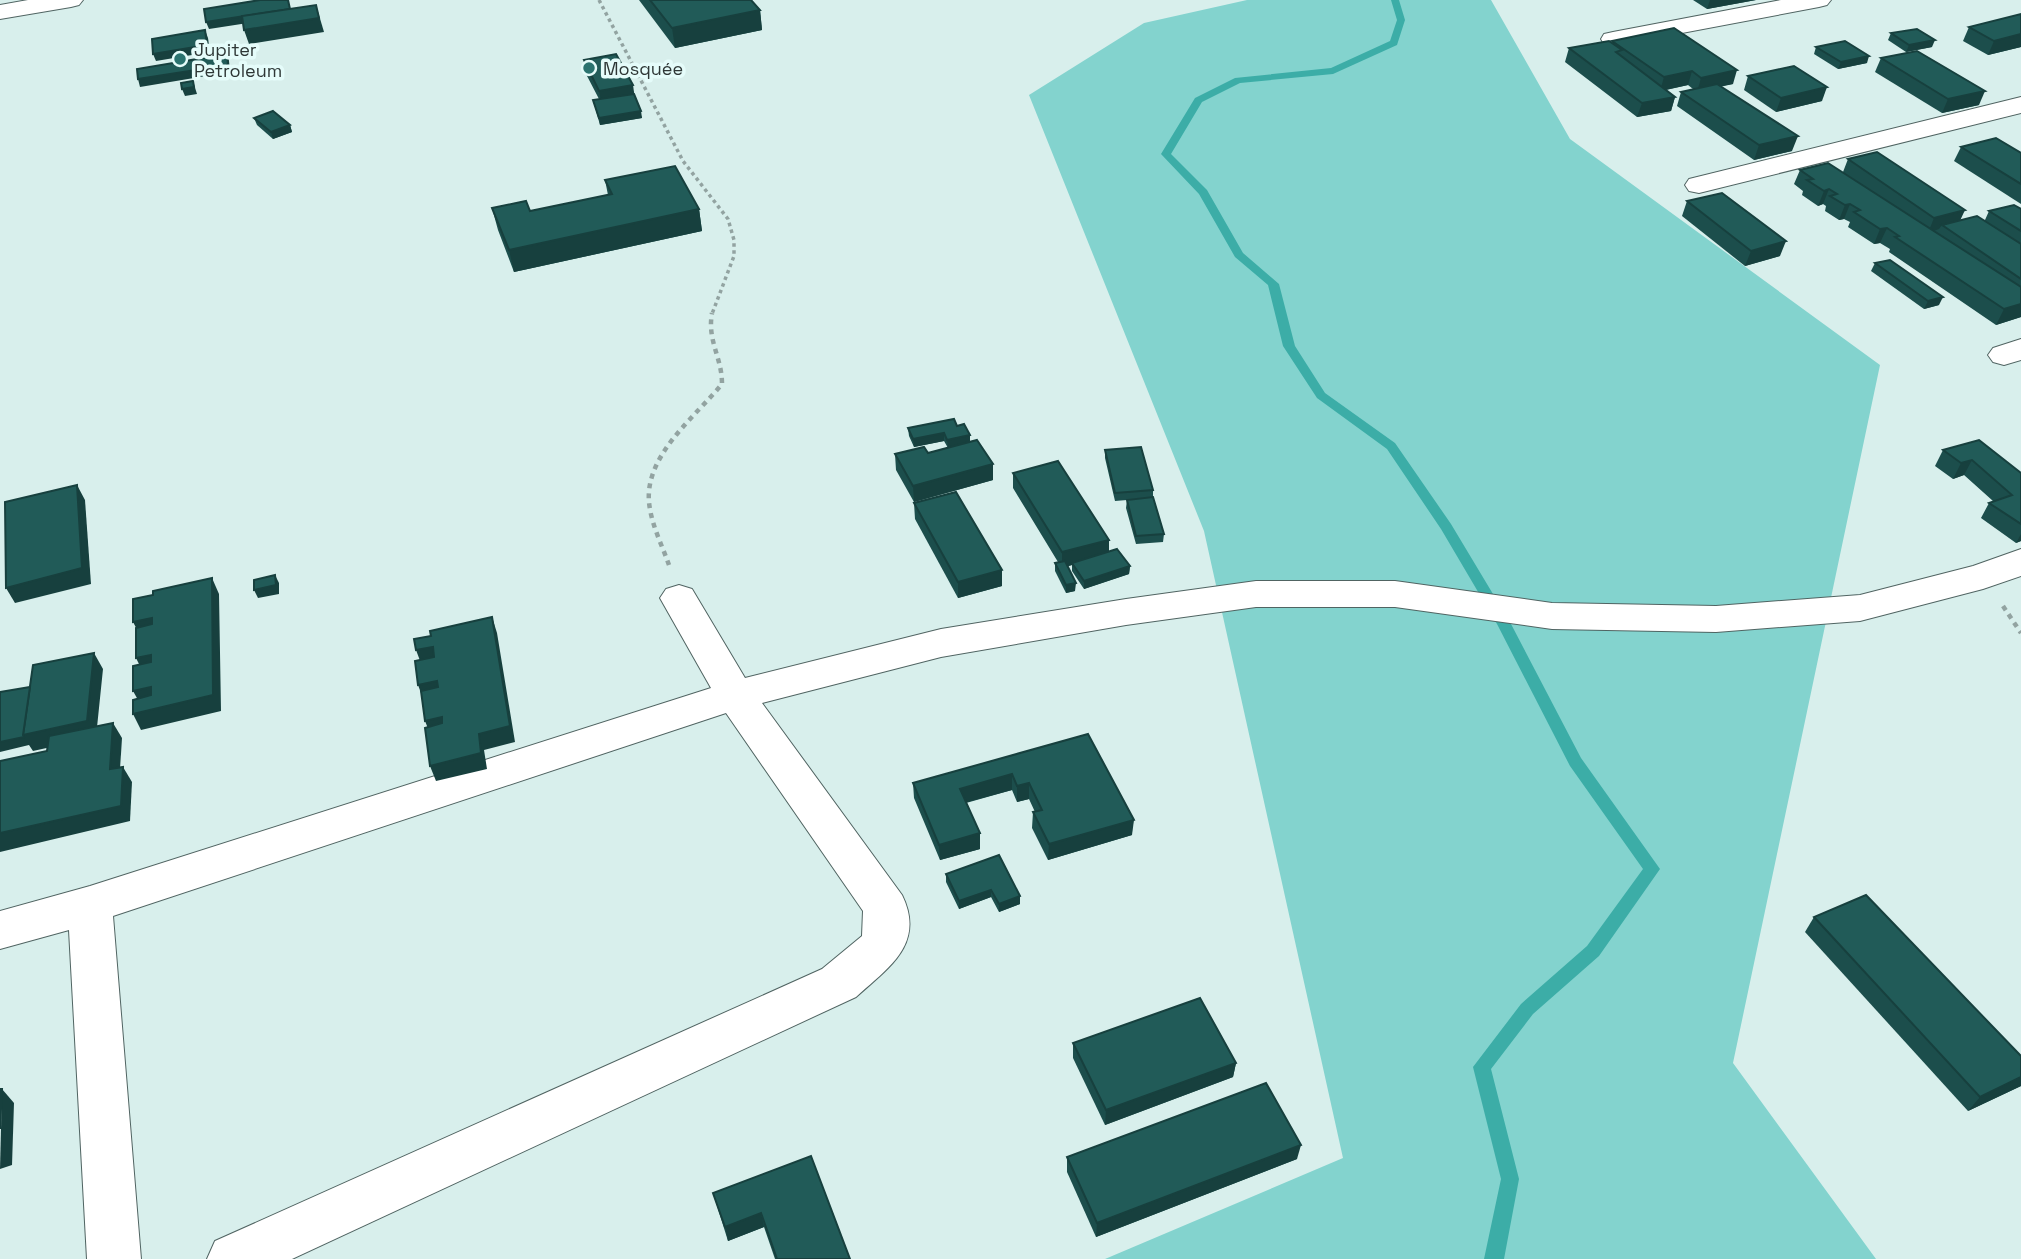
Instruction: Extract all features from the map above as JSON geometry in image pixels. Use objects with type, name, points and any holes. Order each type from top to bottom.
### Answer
[{"type":"street","points":[[0,12],[71,0]]},
{"type":"street","points":[[1613,39],[1819,0]]},
{"type":"street","points":[[1699,185],[2021,105]]},
{"type":"street","points":[[0,930],[90,905],[735,695],[941,643],[1126,612],[1256,594],[1395,594],[1552,616],[1716,619],[1860,608],[1983,576],[2021,562]]},
{"type":"street","points":[[234,1259],[839,983],[884,944],[886,908],[735,695],[679,598]]},
{"type":"street","points":[[90,905],[114,1259]]},
{"type":"path","points":[[598,0],[683,161],[728,219],[734,240],[734,256],[714,303],[709,329],[722,371],[722,384],[658,461],[649,491],[652,513],[679,598]]},
{"type":"shaded area","points":[[1247,0],[1491,0],[1570,139],[1880,365],[1733,1063],[1876,1259],[1105,1259],[1343,1158],[1204,531],[1029,95],[1144,23]]},
{"type":"building","points":[[260,0],[288,0],[290,9],[206,22],[204,9]]},
{"type":"building","points":[[650,0],[751,0],[760,10],[672,28]]},
{"type":"building","points":[[316,5],[319,18],[244,30],[242,16]]},
{"type":"building","points":[[2021,14],[2021,34],[1994,41],[1969,27]]},
{"type":"building","points":[[1674,28],[1737,70],[1701,78],[1692,71],[1664,77],[1612,41]]},
{"type":"building","points":[[1917,29],[1935,40],[1909,45],[1891,33]]},
{"type":"building","points":[[205,30],[207,45],[153,54],[152,39]]},
{"type":"building","points":[[1609,41],[1622,50],[1616,52],[1675,97],[1642,103],[1569,48]]},
{"type":"building","points":[[1845,41],[1869,56],[1841,62],[1816,47]]},
{"type":"building","points":[[1917,51],[1985,91],[1948,99],[1881,58]]},
{"type":"building","points":[[227,54],[228,65],[138,79],[137,69]]},
{"type":"building","points":[[616,54],[633,85],[599,91],[584,60]]},
{"type":"building","points":[[1794,66],[1827,87],[1781,98],[1748,76]]},
{"type":"building","points":[[193,81],[194,87],[182,89],[181,83]]},
{"type":"building","points":[[1717,84],[1798,136],[1759,145],[1681,92]]},
{"type":"building","points":[[634,94],[641,111],[599,118],[593,100]]},
{"type":"building","points":[[273,111],[290,125],[271,132],[254,118]]},
{"type":"building","points":[[1996,138],[2021,153],[2021,184],[1961,147]]},
{"type":"building","points":[[1877,152],[1965,210],[1934,218],[1848,159]]},
{"type":"building","points":[[1828,163],[2021,287],[2021,304],[2004,309],[1895,237],[1899,236],[1887,228],[1880,229],[1854,212],[1860,210],[1830,196],[1837,194],[1829,189],[1824,191],[1807,180],[1813,179],[1800,170]]},
{"type":"building","points":[[675,166],[699,209],[509,250],[492,208],[526,201],[530,211],[612,194],[605,180]]},
{"type":"building","points":[[1722,193],[1786,241],[1751,251],[1687,201]]},
{"type":"building","points":[[2014,205],[2021,209],[2021,231],[1989,211]]},
{"type":"building","points":[[1977,216],[2021,244],[2021,279],[1942,225]]},
{"type":"building","points":[[1890,260],[1943,297],[1928,301],[1875,263]]},
{"type":"building","points":[[954,419],[957,426],[964,424],[970,435],[947,440],[944,433],[913,439],[908,428]]},
{"type":"building","points":[[977,440],[993,464],[913,486],[895,454],[924,447],[928,453]]},
{"type":"building","points":[[1979,440],[2021,473],[2021,524],[1989,503],[2012,495],[1972,460],[1961,463],[1943,450]]},
{"type":"building","points":[[1141,447],[1153,490],[1115,493],[1105,450]]},
{"type":"building","points":[[1058,461],[1109,540],[1062,552],[1013,473]]},
{"type":"building","points":[[77,485],[82,568],[6,588],[5,502]]},
{"type":"building","points":[[956,492],[1002,570],[958,582],[914,503]]},
{"type":"building","points":[[1153,497],[1164,534],[1136,536],[1127,500]]},
{"type":"building","points":[[1117,549],[1130,566],[1084,581],[1072,563]]},
{"type":"building","points":[[1065,561],[1076,583],[1066,585],[1055,563]]},
{"type":"building","points":[[275,575],[276,585],[254,590],[254,580]]},
{"type":"building","points":[[212,578],[213,695],[133,714],[133,700],[151,695],[151,687],[133,691],[133,666],[151,662],[151,655],[136,658],[136,628],[152,624],[152,618],[133,622],[133,599],[153,595],[153,591]]},
{"type":"building","points":[[492,617],[510,726],[479,734],[481,753],[430,766],[425,728],[442,723],[442,717],[425,721],[421,691],[438,687],[437,681],[418,685],[415,661],[434,657],[433,647],[416,650],[414,639],[431,636],[430,631]]},
{"type":"building","points":[[94,653],[87,721],[23,735],[33,665]]},
{"type":"building","points":[[30,687],[24,737],[0,742],[0,692]]},
{"type":"building","points":[[113,723],[110,769],[123,767],[121,806],[0,833],[0,761],[47,751],[49,736]]},
{"type":"building","points":[[1088,734],[1134,820],[1049,844],[1033,812],[1042,810],[1029,783],[1017,786],[1012,774],[960,789],[980,833],[939,845],[913,783]]},
{"type":"building","points":[[999,855],[1020,896],[999,904],[991,890],[959,901],[946,874]]},
{"type":"building","points":[[1866,895],[2021,1056],[2021,1077],[1980,1097],[1814,917]]},
{"type":"building","points":[[1200,998],[1236,1063],[1106,1110],[1073,1043]]},
{"type":"building","points":[[1266,1083],[1301,1145],[1097,1223],[1067,1157]]},
{"type":"building","points":[[0,1089],[2,1089],[0,1129]]},
{"type":"building","points":[[811,1156],[850,1259],[777,1259],[761,1213],[725,1227],[713,1193]]},
{"type":"waterway","points":[[1395,0],[1401,20],[1394,43],[1333,71],[1238,80],[1198,100],[1166,154],[1203,192],[1239,255],[1273,284],[1289,346],[1321,395],[1391,446],[1446,527],[1504,624],[1575,762],[1652,869],[1593,951],[1527,1009],[1482,1067],[1510,1179],[1494,1259]]},
{"type":"place","name":"Jupiter Petroleum","points":[[180,59]]},
{"type":"place","name":"Mosquée","points":[[589,68]]}]
